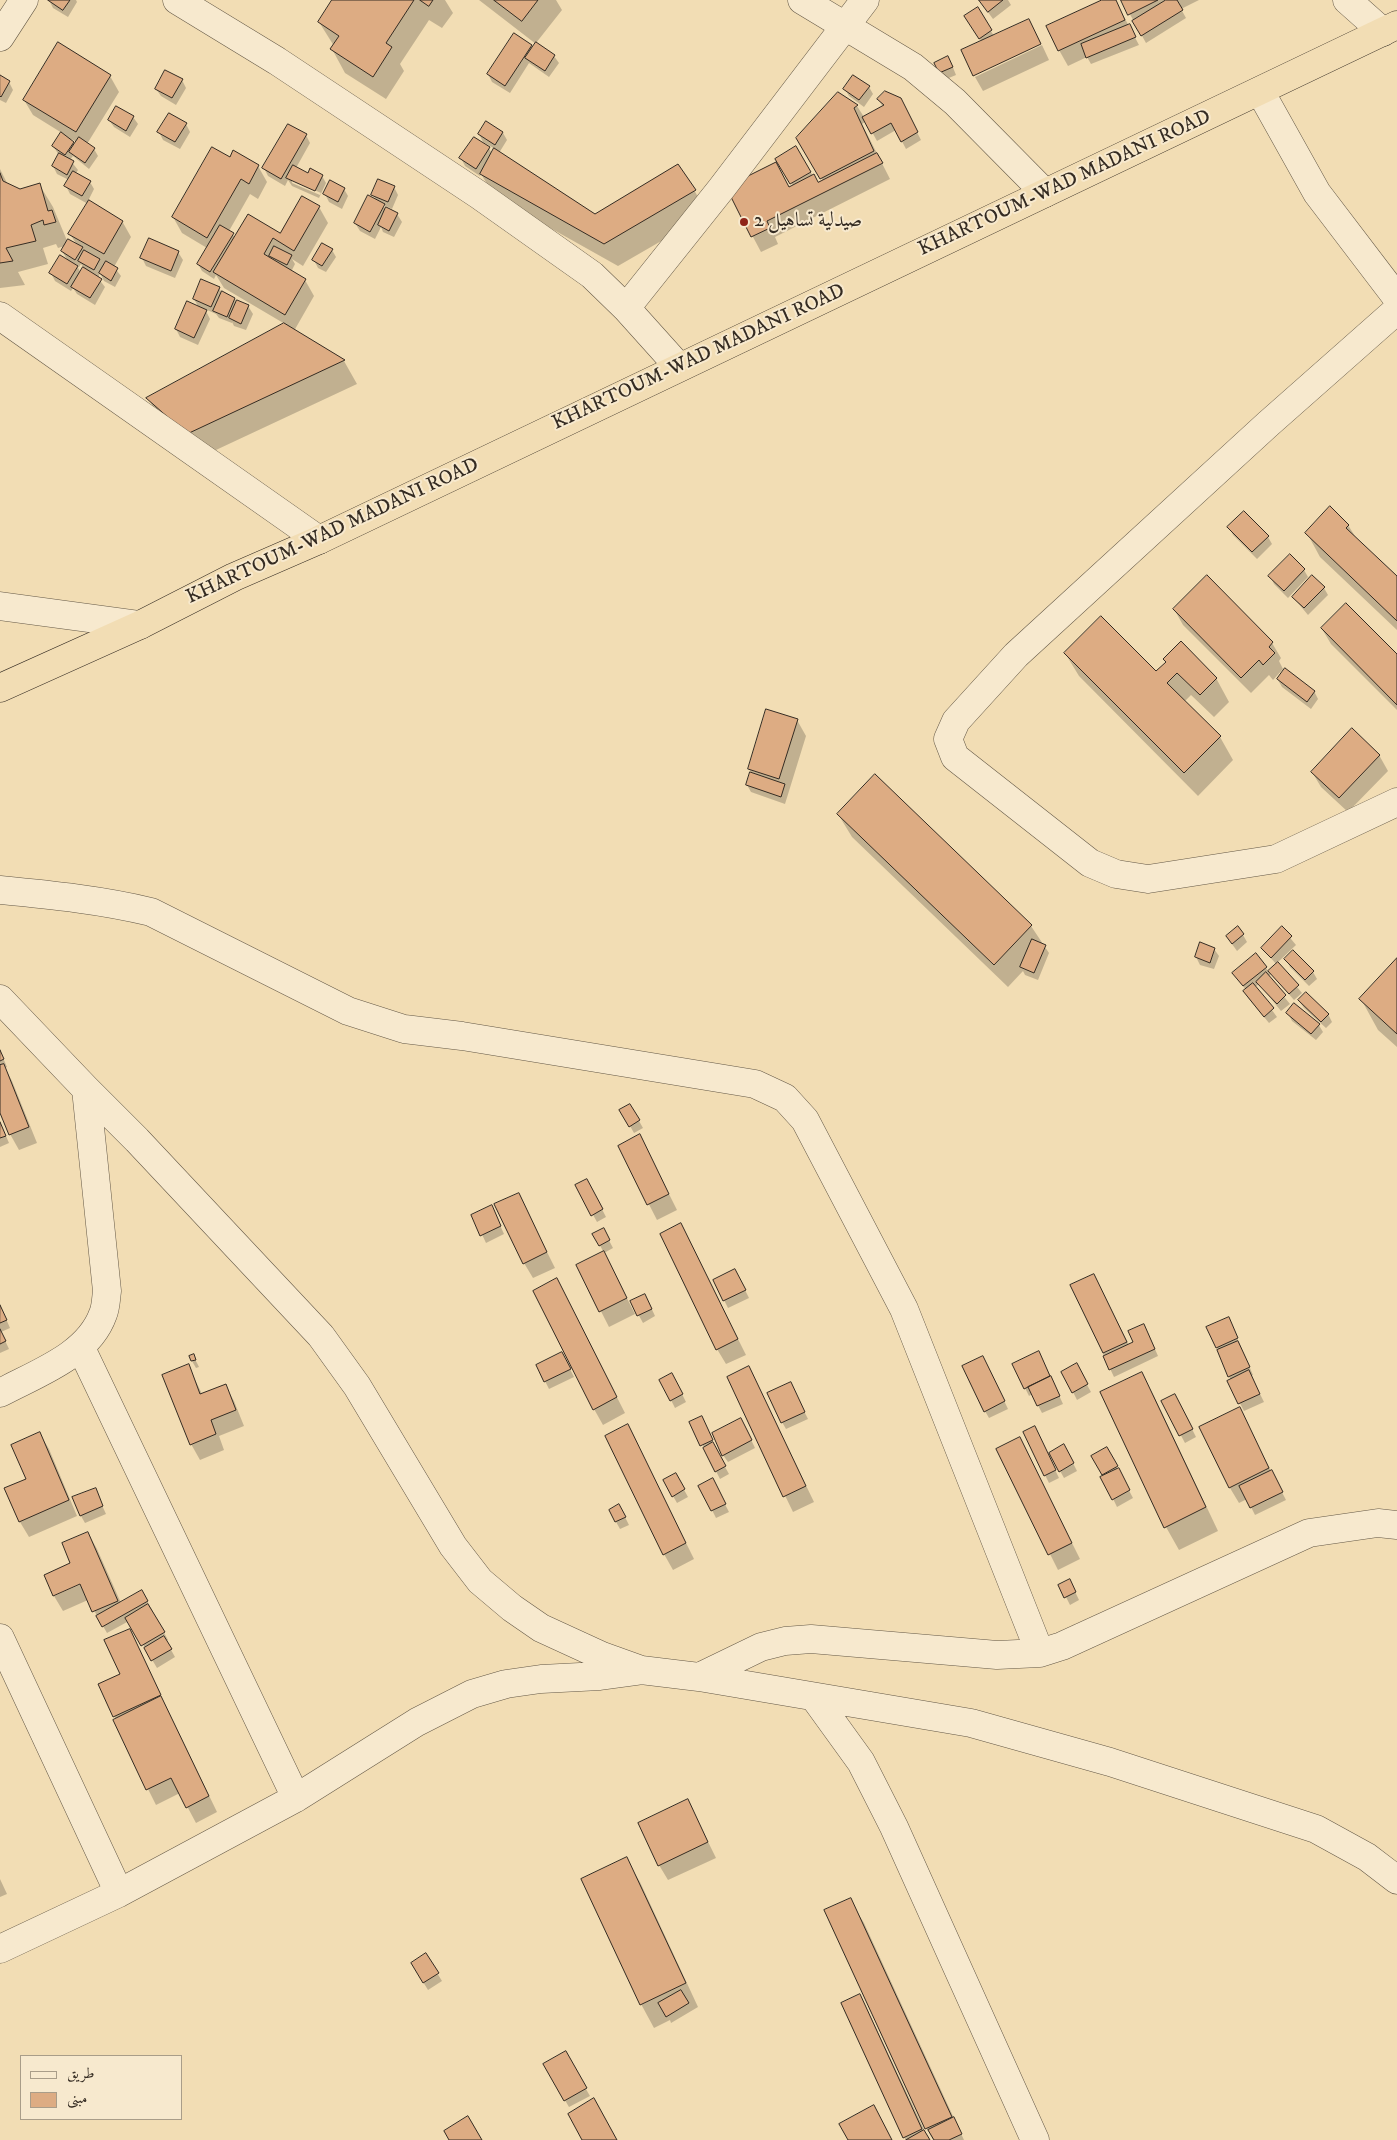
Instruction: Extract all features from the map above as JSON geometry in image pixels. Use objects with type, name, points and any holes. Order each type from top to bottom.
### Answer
[{"type":"highway","name":"KHARTOUM-WAD MADANI ROAD","points":[[0,688],[140,625],[234,577],[319,540],[1390,29]]},
{"type":"street","points":[[0,37],[24,0]]},
{"type":"street","points":[[177,0],[277,61],[479,195],[592,275],[626,308],[679,367]]},
{"type":"street","points":[[802,0],[847,26],[920,73],[955,102],[1045,193]]},
{"type":"street","points":[[626,308],[847,26],[865,0]]},
{"type":"street","points":[[1347,0],[1390,29]]},
{"type":"street","points":[[1260,91],[1317,193],[1397,298]]},
{"type":"street","points":[[1397,310],[1268,424],[1016,655],[956,721],[948,739],[955,757],[1090,863],[1116,874],[1148,879],[1276,860],[1397,802]]},
{"type":"street","points":[[0,316],[319,540]]},
{"type":"street","points":[[0,606],[140,625]]},
{"type":"street","points":[[0,890],[115,904],[151,912],[348,1011],[404,1029],[462,1036],[755,1084],[785,1098],[805,1120],[904,1309],[1040,1652]]},
{"type":"street","points":[[0,1000],[137,1140],[321,1336],[357,1386],[454,1546],[480,1581],[512,1608],[541,1628],[602,1656],[641,1670],[699,1677],[971,1723],[1110,1762],[1316,1829],[1367,1857],[1397,1880]]},
{"type":"street","points":[[0,1393],[81,1348],[94,1333],[104,1313],[107,1291],[86,1089]]},
{"type":"street","points":[[81,1348],[296,1798]]},
{"type":"street","points":[[699,1677],[761,1647],[785,1641],[811,1639],[996,1655],[1040,1652],[1062,1646],[1309,1533],[1378,1523],[1397,1525]]},
{"type":"street","points":[[0,1638],[119,1893]]},
{"type":"street","points":[[0,1949],[119,1893],[296,1798],[417,1722],[472,1694],[515,1682],[600,1676],[641,1670]]},
{"type":"street","points":[[814,1696],[861,1762],[894,1827],[1035,2140]]},
{"type":"building","points":[[48,0],[70,0],[63,10]]},
{"type":"building","points":[[332,0],[414,0],[386,43],[392,47],[373,77],[330,49],[339,36],[318,22]]},
{"type":"building","points":[[420,0],[433,0],[429,6]]},
{"type":"building","points":[[494,0],[538,0],[522,21]]},
{"type":"building","points":[[979,0],[1003,0],[988,12]]},
{"type":"building","points":[[1102,0],[1116,0],[1125,20],[1058,51],[1046,26]]},
{"type":"building","points":[[1121,0],[1158,0],[1128,15]]},
{"type":"building","points":[[1166,0],[1177,0],[1183,10],[1141,36],[1132,21]]},
{"type":"building","points":[[978,7],[992,30],[979,39],[964,16]]},
{"type":"building","points":[[1029,19],[1041,44],[973,76],[961,50]]},
{"type":"building","points":[[1130,24],[1136,37],[1086,58],[1081,44]]},
{"type":"building","points":[[514,33],[532,45],[505,86],[487,74]]},
{"type":"building","points":[[58,42],[111,75],[76,132],[23,100]]},
{"type":"building","points":[[536,42],[555,55],[545,71],[525,58]]},
{"type":"building","points":[[948,56],[953,67],[939,73],[934,63]]},
{"type":"building","points":[[165,70],[183,79],[172,98],[155,89]]},
{"type":"building","points":[[0,75],[10,81],[1,97],[0,96]]},
{"type":"building","points":[[853,75],[870,86],[859,100],[843,89]]},
{"type":"building","points":[[885,91],[901,98],[918,132],[901,142],[891,123],[871,134],[862,117],[884,105],[877,99]]},
{"type":"building","points":[[838,92],[858,105],[854,108],[874,151],[820,179],[796,138]]},
{"type":"building","points":[[116,106],[134,116],[126,131],[108,120]]},
{"type":"building","points":[[169,113],[187,123],[175,142],[157,132]]},
{"type":"building","points":[[486,121],[503,132],[495,145],[478,134]]},
{"type":"building","points":[[288,124],[307,134],[281,179],[262,168]]},
{"type":"building","points":[[61,132],[74,142],[65,155],[52,146]]},
{"type":"building","points":[[79,137],[95,148],[85,163],[69,152]]},
{"type":"building","points":[[474,137],[490,147],[476,169],[459,158]]},
{"type":"building","points":[[796,146],[811,172],[790,184],[775,159]]},
{"type":"building","points":[[212,147],[230,157],[233,150],[259,165],[249,184],[241,179],[207,238],[172,217]]},
{"type":"building","points":[[494,148],[595,214],[678,164],[696,190],[604,244],[480,174]]},
{"type":"building","points":[[59,153],[74,161],[67,175],[52,166]]},
{"type":"building","points":[[877,153],[883,163],[767,221],[770,228],[751,237],[726,187],[776,162],[789,187],[814,174],[818,182]]},
{"type":"building","points":[[293,165],[308,173],[310,168],[323,175],[315,191],[286,178]]},
{"type":"building","points":[[73,171],[91,181],[82,196],[64,186]]},
{"type":"building","points":[[0,173],[3,181],[20,189],[40,183],[48,211],[52,210],[56,222],[44,225],[43,220],[31,225],[36,241],[6,248],[13,261],[0,263]]},
{"type":"building","points":[[378,179],[395,186],[388,202],[371,195]]},
{"type":"building","points":[[330,180],[345,188],[338,202],[323,194]]},
{"type":"building","points":[[368,195],[385,204],[370,232],[354,223]]},
{"type":"building","points":[[302,196],[320,206],[294,251],[273,238],[264,254],[306,279],[285,315],[213,272],[248,214],[280,233]]},
{"type":"building","points":[[89,200],[123,221],[104,254],[68,234]]},
{"type":"building","points":[[386,207],[398,213],[389,231],[378,225]]},
{"type":"building","points":[[220,225],[234,233],[210,272],[197,264]]},
{"type":"building","points":[[149,238],[179,251],[171,271],[140,258]]},
{"type":"building","points":[[68,239],[83,247],[75,260],[61,251]]},
{"type":"building","points":[[322,243],[333,249],[322,266],[312,260]]},
{"type":"building","points":[[274,246],[292,255],[287,265],[269,256]]},
{"type":"building","points":[[84,250],[100,259],[94,270],[78,261]]},
{"type":"building","points":[[60,255],[78,266],[67,284],[49,273]]},
{"type":"building","points":[[106,261],[118,268],[111,281],[99,273]]},
{"type":"building","points":[[83,267],[102,279],[90,298],[71,287]]},
{"type":"building","points":[[201,279],[220,287],[211,307],[193,299]]},
{"type":"building","points":[[222,291],[235,298],[227,317],[213,311]]},
{"type":"building","points":[[237,300],[249,305],[241,324],[229,318]]},
{"type":"building","points":[[187,301],[207,310],[194,338],[175,329]]},
{"type":"building","points":[[284,323],[345,360],[187,434],[146,398]]},
{"type":"building","points":[[1330,506],[1349,525],[1346,528],[1397,576],[1397,621],[1305,533]]},
{"type":"building","points":[[1244,511],[1269,536],[1252,552],[1227,527]]},
{"type":"building","points":[[1290,554],[1305,569],[1284,591],[1268,576]]},
{"type":"building","points":[[1207,575],[1273,642],[1269,647],[1275,653],[1263,665],[1259,660],[1241,678],[1173,609]]},
{"type":"building","points":[[1312,575],[1325,587],[1304,608],[1292,597]]},
{"type":"building","points":[[1346,603],[1397,654],[1397,705],[1321,628]]},
{"type":"building","points":[[1101,616],[1156,671],[1166,662],[1163,659],[1181,641],[1217,678],[1200,695],[1177,673],[1167,683],[1221,736],[1184,773],[1064,653]]},
{"type":"building","points":[[1285,668],[1315,691],[1307,702],[1277,679]]},
{"type":"building","points":[[766,709],[798,719],[779,779],[748,769]]},
{"type":"building","points":[[1352,728],[1380,755],[1339,798],[1311,772]]},
{"type":"building","points":[[750,772],[785,784],[781,797],[746,785]]},
{"type":"building","points":[[875,774],[1032,925],[994,965],[837,814]]},
{"type":"building","points":[[1238,926],[1244,934],[1232,944],[1226,936]]},
{"type":"building","points":[[1282,926],[1292,936],[1271,958],[1261,948]]},
{"type":"building","points":[[1032,939],[1046,945],[1034,973],[1020,967]]},
{"type":"building","points":[[1200,942],[1215,948],[1210,963],[1195,957]]},
{"type":"building","points":[[1293,950],[1314,971],[1305,980],[1284,959]]},
{"type":"building","points":[[1256,953],[1267,967],[1243,986],[1232,973]]},
{"type":"building","points":[[1397,958],[1397,1034],[1359,999]]},
{"type":"building","points":[[1278,962],[1299,985],[1289,994],[1268,971]]},
{"type":"building","points":[[1266,972],[1286,995],[1277,1004],[1256,982]]},
{"type":"building","points":[[1253,983],[1274,1008],[1264,1017],[1243,991]]},
{"type":"building","points":[[1306,992],[1329,1014],[1321,1022],[1298,1000]]},
{"type":"building","points":[[1294,1003],[1320,1024],[1311,1034],[1286,1013]]},
{"type":"building","points":[[0,1050],[4,1059],[0,1061]]},
{"type":"building","points":[[4,1064],[29,1127],[9,1135],[0,1113],[0,1065]]},
{"type":"building","points":[[630,1104],[640,1120],[629,1127],[619,1110]]},
{"type":"building","points":[[0,1122],[6,1136],[0,1138]]},
{"type":"building","points":[[640,1134],[669,1194],[647,1205],[618,1146]]},
{"type":"building","points":[[587,1179],[603,1209],[591,1216],[575,1185]]},
{"type":"building","points":[[519,1193],[547,1252],[523,1264],[494,1204]]},
{"type":"building","points":[[492,1205],[501,1226],[480,1236],[471,1215]]},
{"type":"building","points":[[681,1223],[738,1339],[716,1350],[660,1234]]},
{"type":"building","points":[[604,1228],[610,1240],[599,1246],[592,1234]]},
{"type":"building","points":[[604,1251],[627,1298],[599,1312],[576,1265]]},
{"type":"building","points":[[735,1269],[746,1290],[723,1301],[713,1280]]},
{"type":"building","points":[[1094,1274],[1127,1342],[1103,1353],[1070,1285]]},
{"type":"building","points":[[557,1278],[617,1397],[593,1410],[533,1291]]},
{"type":"building","points":[[645,1294],[652,1309],[637,1316],[630,1301]]},
{"type":"building","points":[[0,1305],[7,1320],[0,1323]]},
{"type":"building","points":[[1229,1317],[1238,1338],[1216,1348],[1206,1327]]},
{"type":"building","points":[[1144,1324],[1155,1349],[1109,1370],[1103,1356],[1133,1342],[1128,1331]]},
{"type":"building","points":[[0,1329],[6,1341],[0,1344]]},
{"type":"building","points":[[1238,1341],[1250,1367],[1228,1377],[1217,1350]]},
{"type":"building","points":[[1039,1351],[1050,1376],[1024,1389],[1012,1364]]},
{"type":"building","points":[[562,1352],[571,1369],[544,1382],[536,1365]]},
{"type":"building","points":[[194,1354],[196,1360],[191,1361],[189,1356]]},
{"type":"building","points":[[983,1356],[1005,1401],[984,1412],[962,1366]]},
{"type":"building","points":[[1077,1363],[1088,1384],[1072,1393],[1061,1372]]},
{"type":"building","points":[[189,1364],[200,1394],[226,1384],[236,1410],[211,1420],[216,1434],[190,1445],[162,1375]]},
{"type":"building","points":[[749,1366],[806,1486],[783,1497],[727,1377]]},
{"type":"building","points":[[1249,1370],[1260,1394],[1238,1404],[1227,1381]]},
{"type":"building","points":[[1142,1372],[1206,1507],[1164,1528],[1100,1392]]},
{"type":"building","points":[[672,1373],[683,1394],[670,1401],[659,1380]]},
{"type":"building","points":[[1051,1376],[1060,1396],[1037,1406],[1028,1387]]},
{"type":"building","points":[[791,1382],[805,1412],[781,1423],[767,1393]]},
{"type":"building","points":[[1175,1394],[1193,1429],[1179,1436],[1161,1401]]},
{"type":"building","points":[[1240,1407],[1269,1468],[1229,1488],[1199,1427]]},
{"type":"building","points":[[702,1416],[713,1440],[700,1446],[689,1422]]},
{"type":"building","points":[[741,1418],[752,1440],[722,1456],[712,1433]]},
{"type":"building","points":[[628,1424],[686,1543],[663,1555],[605,1436]]},
{"type":"building","points":[[1035,1426],[1056,1470],[1044,1476],[1023,1432]]},
{"type":"building","points":[[40,1432],[69,1500],[19,1522],[4,1488],[26,1479],[11,1445]]},
{"type":"building","points":[[1020,1437],[1072,1543],[1048,1555],[996,1449]]},
{"type":"building","points":[[713,1442],[726,1466],[715,1472],[703,1448]]},
{"type":"building","points":[[1064,1444],[1074,1463],[1059,1472],[1049,1453]]},
{"type":"building","points":[[1107,1447],[1118,1466],[1102,1475],[1091,1456]]},
{"type":"building","points":[[1119,1468],[1130,1490],[1112,1500],[1100,1477]]},
{"type":"building","points":[[1272,1470],[1283,1492],[1250,1508],[1239,1486]]},
{"type":"building","points":[[676,1473],[685,1489],[672,1497],[663,1480]]},
{"type":"building","points":[[713,1478],[726,1504],[711,1511],[698,1486]]},
{"type":"building","points":[[96,1488],[103,1506],[80,1516],[72,1497]]},
{"type":"building","points":[[619,1504],[626,1517],[615,1522],[609,1510]]},
{"type":"building","points":[[88,1532],[118,1601],[92,1612],[80,1584],[53,1596],[44,1575],[70,1563],[62,1543]]},
{"type":"building","points":[[1070,1579],[1076,1592],[1064,1598],[1058,1585]]},
{"type":"building","points":[[142,1590],[148,1601],[102,1627],[96,1616]]},
{"type":"building","points":[[148,1604],[165,1632],[141,1646],[125,1618]]},
{"type":"building","points":[[130,1629],[161,1695],[113,1717],[98,1684],[120,1674],[104,1640]]},
{"type":"building","points":[[164,1636],[172,1649],[151,1661],[144,1648]]},
{"type":"building","points":[[161,1696],[209,1796],[186,1808],[171,1778],[146,1790],[113,1720]]},
{"type":"building","points":[[688,1799],[708,1842],[658,1866],[638,1823]]},
{"type":"building","points":[[627,1857],[686,1983],[640,2005],[581,1879]]},
{"type":"building","points":[[851,1898],[952,2117],[925,2129],[824,1910]]},
{"type":"building","points":[[426,1953],[439,1973],[423,1983],[411,1963]]},
{"type":"building","points":[[681,1990],[689,2003],[666,2017],[658,2003]]},
{"type":"building","points":[[860,1994],[922,2129],[903,2138],[841,2003]]},
{"type":"building","points":[[566,2051],[587,2088],[564,2101],[543,2064]]},
{"type":"building","points":[[594,2098],[617,2140],[582,2140],[568,2114]]},
{"type":"building","points":[[874,2105],[892,2140],[848,2140],[839,2124]]},
{"type":"building","points":[[468,2116],[482,2140],[449,2140],[444,2131]]},
{"type":"building","points":[[954,2117],[962,2134],[949,2140],[934,2140],[928,2130]]},
{"type":"building","points":[[924,2130],[930,2140],[906,2140]]},
{"type":"place","name":"صيدلية تساهيل 2","points":[[744,222]]}]
